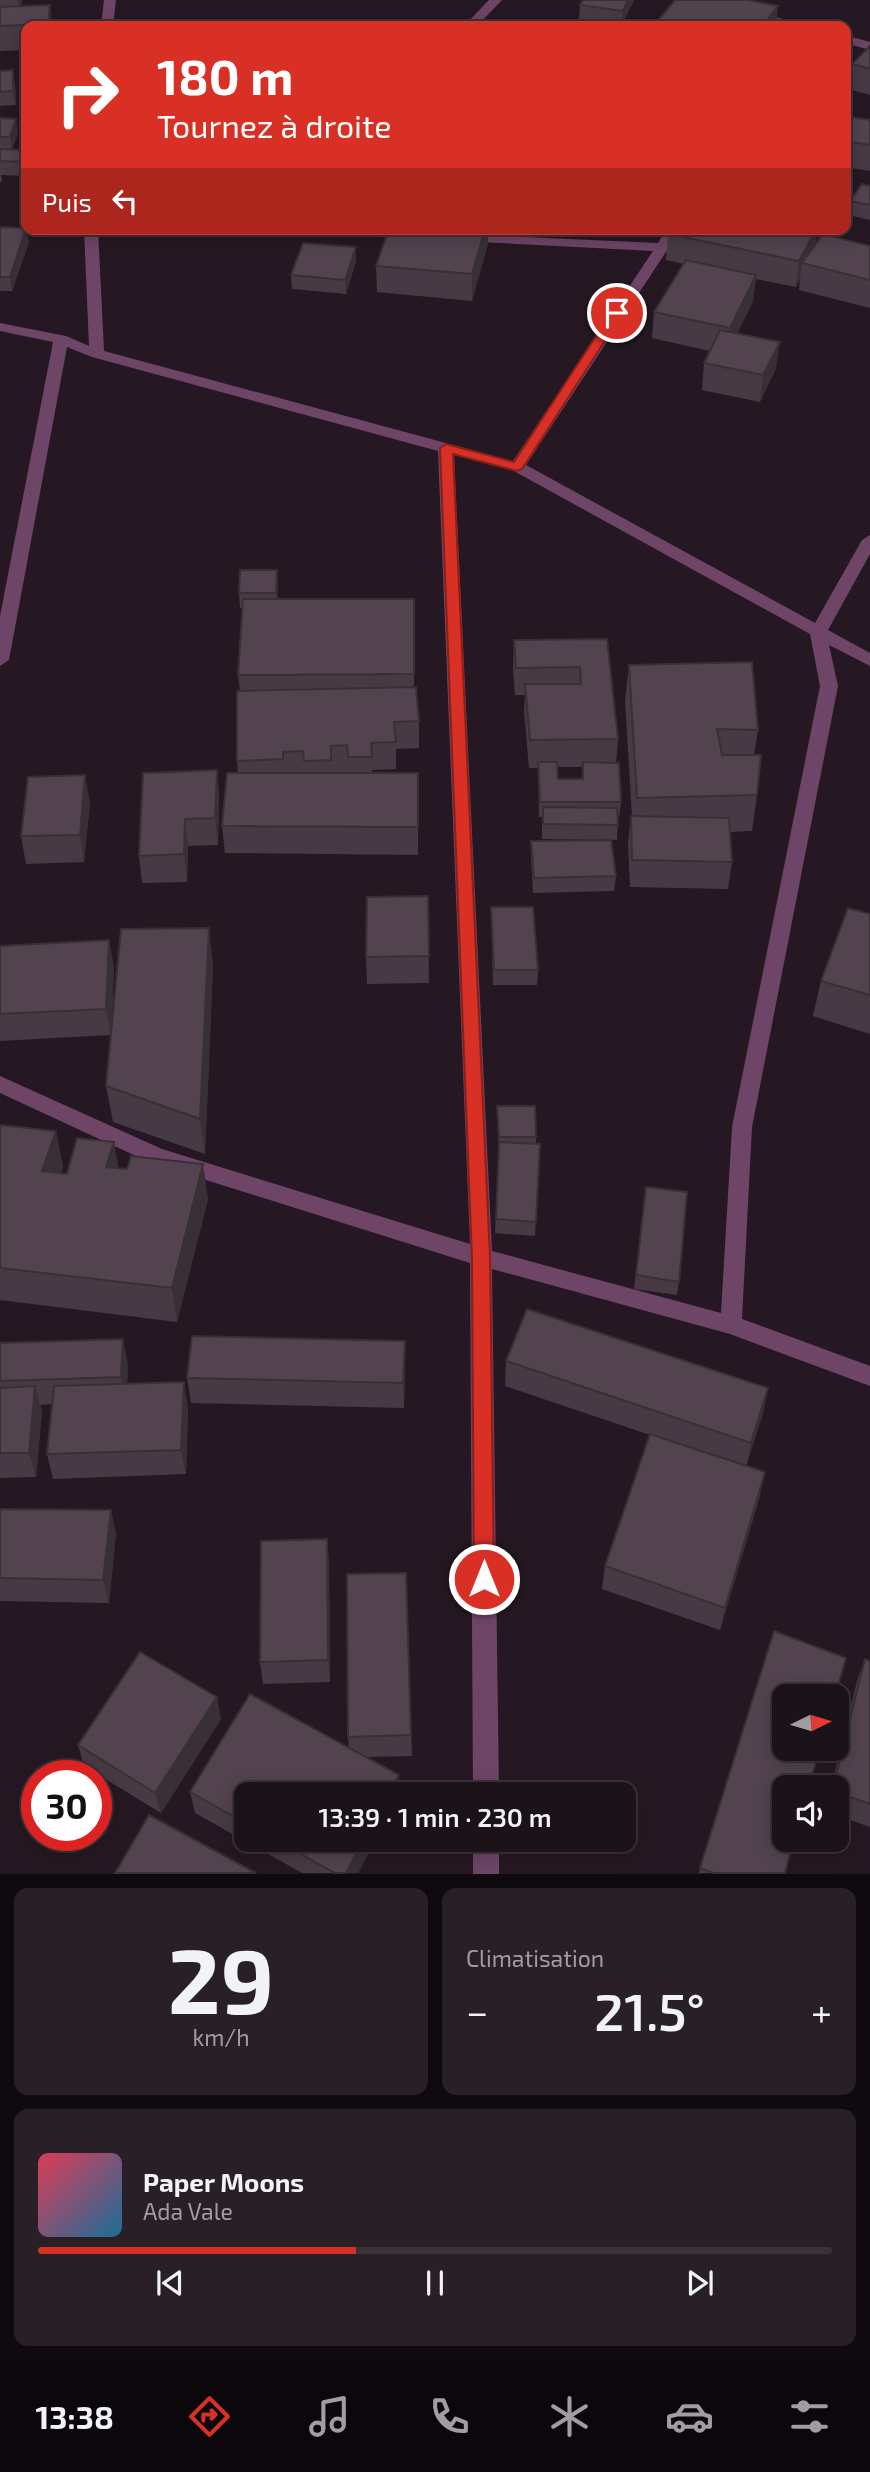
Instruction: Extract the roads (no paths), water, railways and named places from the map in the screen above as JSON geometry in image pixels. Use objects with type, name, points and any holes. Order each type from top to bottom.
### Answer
[{"type":"street","points":[[108,21],[110,0]]},
{"type":"street","points":[[475,21],[496,0]]},
{"type":"street","points":[[744,13],[775,21]]},
{"type":"street","points":[[851,41],[870,46]]},
{"type":"street","points":[[91,235],[97,354]]},
{"type":"street","points":[[418,235],[660,247]]},
{"type":"street","points":[[517,467],[669,235]]},
{"type":"street","points":[[0,327],[61,339],[97,354],[517,467],[870,660]]},
{"type":"street","points":[[0,660],[61,339]]},
{"type":"street","points":[[446,448],[481,1257],[486,1782]]},
{"type":"street","points":[[731,1325],[742,1127],[828,686],[818,632],[870,540]]},
{"type":"street","points":[[0,1084],[156,1156],[481,1257],[731,1325],[870,1376]]},
{"type":"street","points":[[486,1852],[486,1874]]}]
